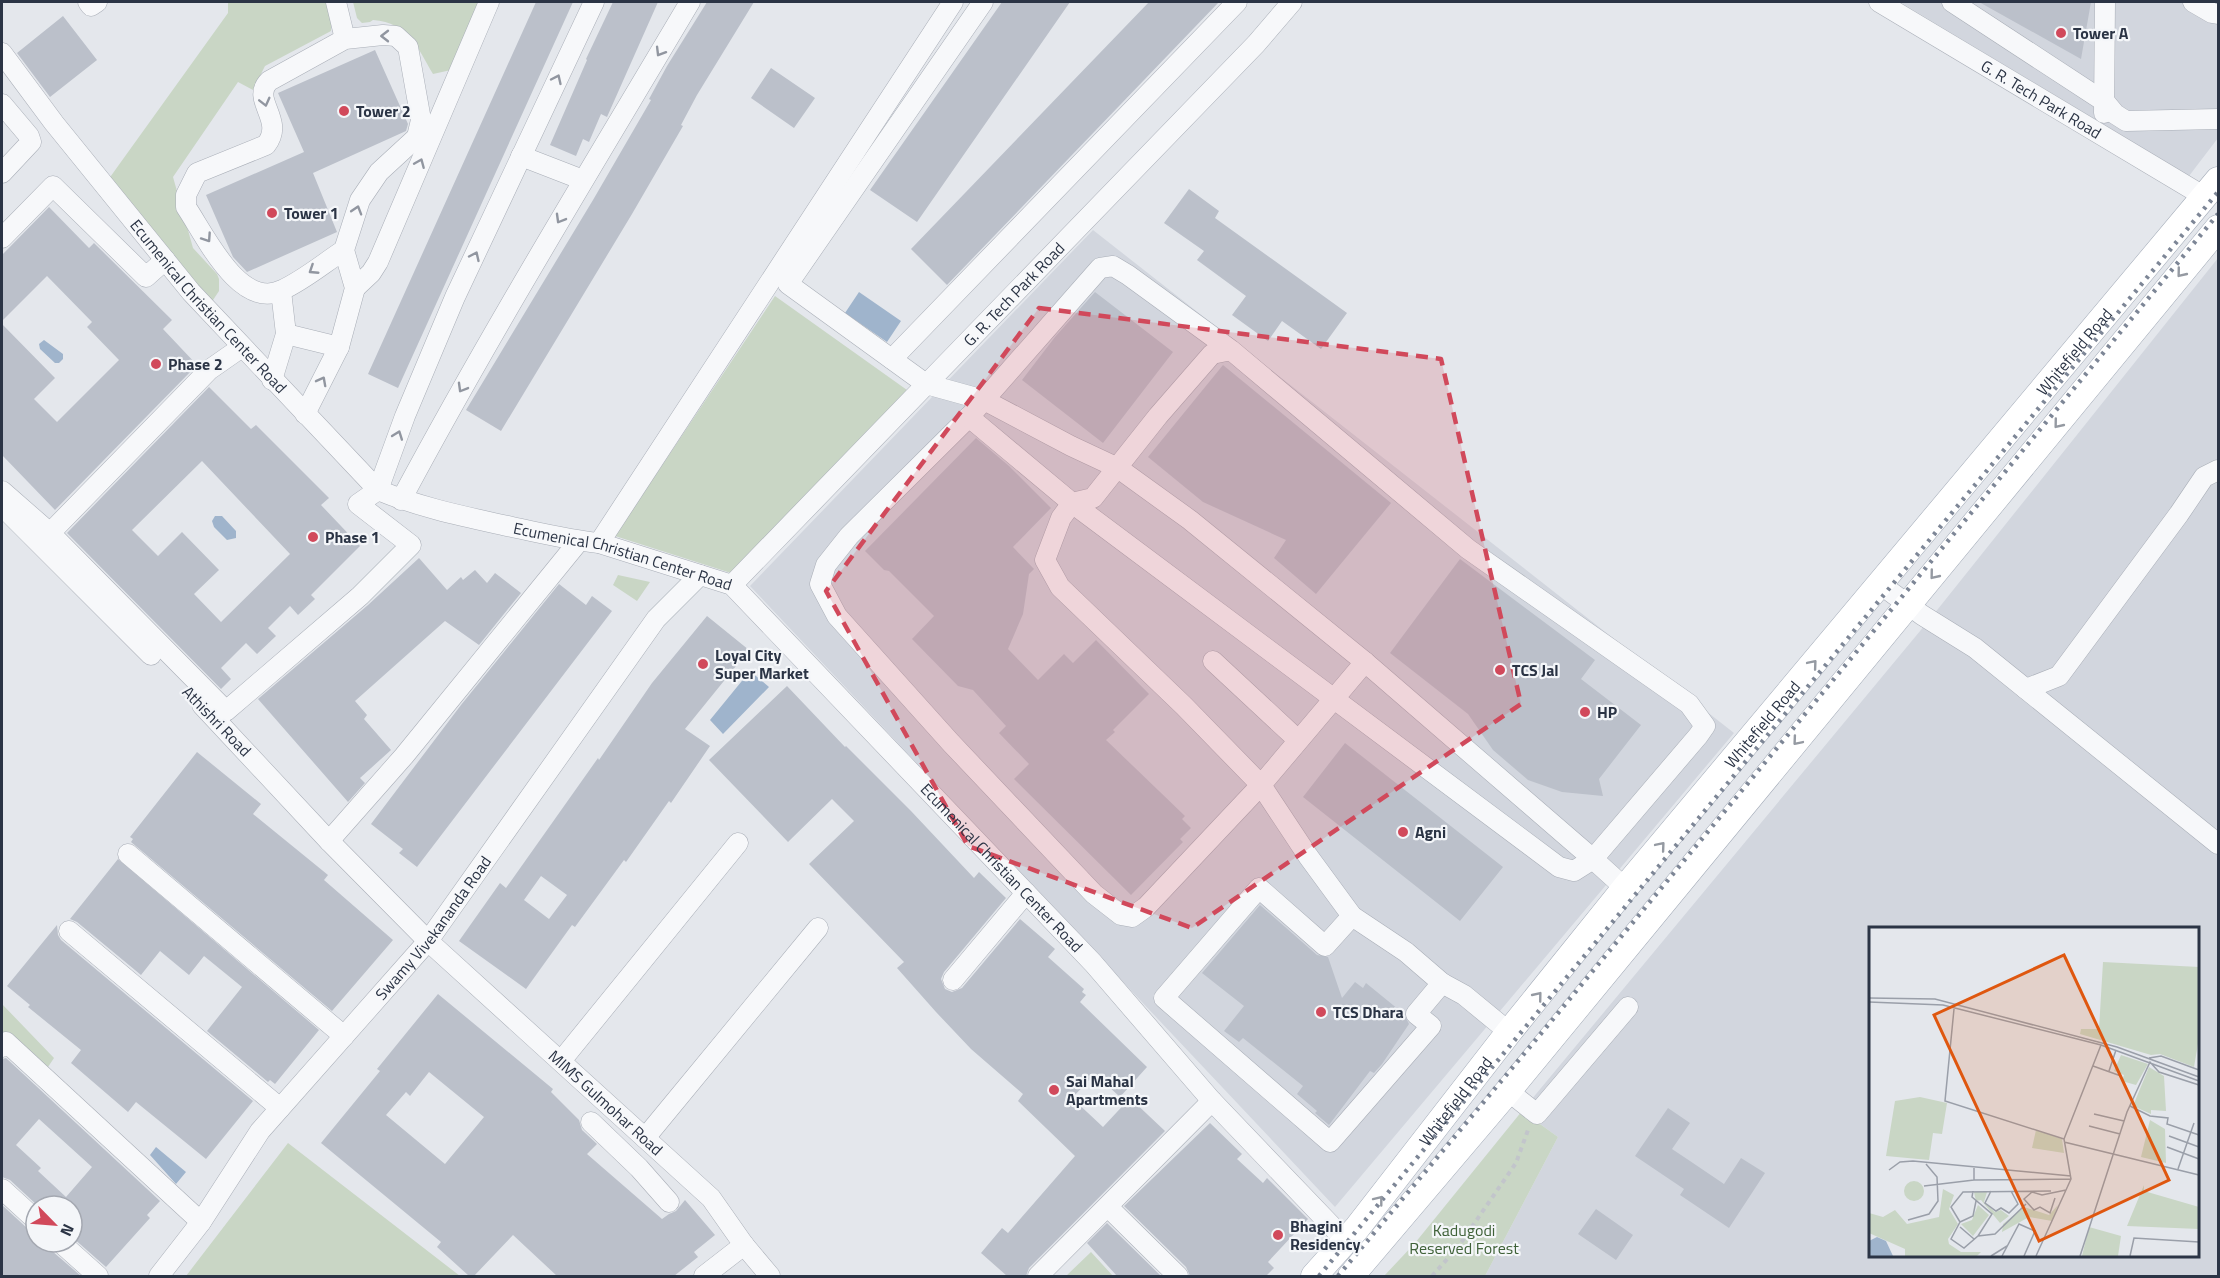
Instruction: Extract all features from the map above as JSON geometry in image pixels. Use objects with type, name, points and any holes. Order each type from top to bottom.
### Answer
[{"type":"main road","name":"Whitefield Road","points":[[1314,1276],[1346,1241],[1509,1032],[1626,888],[2212,188]]},
{"type":"main road","name":"Whitefield Road","points":[[1351,1276],[1508,1091],[2218,228]]},
{"type":"street","points":[[88,2],[92,6],[97,2]]},
{"type":"street","points":[[336,2],[345,39]]},
{"type":"street","points":[[355,288],[371,273],[378,262],[489,2]]},
{"type":"street","points":[[2,491],[50,533],[225,711],[360,596],[411,545],[358,504],[378,490],[405,416],[455,297],[594,2]]},
{"type":"street","points":[[401,500],[441,425],[583,180],[690,2]]},
{"type":"street","points":[[599,543],[953,2]]},
{"type":"street","points":[[983,2],[788,284],[926,384],[984,400],[1118,468],[1190,520],[1365,662],[1626,888]]},
{"type":"street","points":[[892,359],[1238,2]]},
{"type":"street","name":"G. R. Tech Park Road","points":[[732,585],[1256,44],[1292,2]]},
{"type":"street","name":"G. R. Tech Park Road","points":[[1879,2],[2102,135],[2212,188]]},
{"type":"street","points":[[1952,2],[2105,102],[2115,114],[2126,121],[2218,119]]},
{"type":"street","points":[[2102,135],[2105,102],[2105,2]]},
{"type":"street","points":[[2193,2],[2218,14]]},
{"type":"street","points":[[304,414],[339,347],[355,288],[344,250],[360,200],[379,172],[417,137],[421,120],[408,47],[396,36],[345,39],[269,81],[263,88],[263,95],[273,126],[274,132],[271,139],[266,145],[197,173],[186,195],[186,207],[232,276],[246,287],[256,291],[268,294],[281,291],[344,250]]},
{"type":"street","name":"Ecumenical Christian Center Road","points":[[2,53],[54,123],[191,292],[378,490],[401,500],[470,518],[579,541],[599,543],[732,585],[1093,963],[1212,1101],[1346,1241]]},
{"type":"street","points":[[2,104],[29,136],[31,142],[2,173]]},
{"type":"street","points":[[521,156],[583,180]]},
{"type":"street","points":[[2,238],[54,186],[146,277],[165,260]]},
{"type":"street","points":[[969,417],[1072,503],[1334,698],[1559,867],[1574,871],[1593,859],[1705,726],[1689,704],[1468,549],[1231,350],[1113,266],[1100,268],[969,417],[849,536],[826,565],[820,584],[837,616],[951,742],[1094,894],[1121,915],[1132,917],[1146,907],[1261,785],[1334,698],[1365,662]]},
{"type":"street","points":[[272,380],[286,334],[281,291]]},
{"type":"street","points":[[286,334],[339,347]]},
{"type":"street","points":[[50,533],[209,370],[242,347]]},
{"type":"street","points":[[1231,350],[1212,354],[1158,416],[1093,498],[1072,503],[1061,518],[1045,560],[1060,587],[1184,706],[1261,785],[1308,856],[1352,916],[1406,952],[1442,983],[1464,995],[1509,1032]]},
{"type":"street","points":[[2026,689],[2059,676],[2204,477],[2218,470]]},
{"type":"street","name":"Athishri Road","points":[[2,506],[225,728],[329,841],[428,941]]},
{"type":"street","points":[[329,841],[404,756],[579,541]]},
{"type":"street","name":"Swamy Vivekananda Road","points":[[159,1276],[201,1222],[260,1131],[428,941],[656,619],[700,575]]},
{"type":"street","points":[[1880,584],[1976,648],[2218,844]]},
{"type":"street","points":[[1213,661],[1299,740]]},
{"type":"street","points":[[561,1061],[738,843]]},
{"type":"street","points":[[128,854],[344,1036]]},
{"type":"street","points":[[1352,916],[1326,946],[1259,888],[1164,998],[1330,1142],[1431,1026],[1416,1014],[1442,983]]},
{"type":"street","points":[[953,980],[1026,893]]},
{"type":"street","points":[[639,1168],[651,1144],[818,928]]},
{"type":"street","points":[[69,931],[280,1108]]},
{"type":"street","name":"MIMS Gulmohar Road","points":[[428,941],[711,1198],[744,1245],[770,1276]]},
{"type":"street","points":[[1508,1091],[1537,1114],[1628,1007]]},
{"type":"street","points":[[2,1047],[6,1042],[201,1222]]},
{"type":"street","points":[[1038,1276],[1212,1101]]},
{"type":"street","points":[[591,1122],[639,1168],[669,1202]]},
{"type":"street","points":[[2,1189],[24,1209]]},
{"type":"street","points":[[1108,1207],[1178,1276]]},
{"type":"street","points":[[704,1276],[744,1245]]},
{"type":"street","points":[[73,1254],[98,1276]]},
{"type":"path","points":[[1436,1276],[1516,1163],[1533,1118],[1537,1114]]},
{"type":"highlighted area","points":[[1039,308],[1441,359],[1521,704],[1192,928],[968,846],[826,591]]},
{"type":"shaded area","points":[[1900,2],[2218,2],[2218,138],[2189,176]]},
{"type":"shaded area","points":[[1093,230],[1734,733],[1335,1207],[750,586]]},
{"type":"shaded area","points":[[2218,258],[2218,1276],[1485,1276],[1558,1137],[1522,1111],[1930,619]]},
{"type":"green space","points":[[228,2],[329,2],[332,12],[331,31],[265,66],[253,90],[238,82],[173,177],[193,248],[219,279],[219,291],[211,303],[108,180],[228,13]]},
{"type":"green space","points":[[353,2],[484,2],[451,70],[433,74],[404,31],[385,22],[373,20],[362,23],[357,18]]},
{"type":"green space","points":[[775,296],[907,390],[731,573],[615,536]]},
{"type":"green space","points":[[618,575],[650,582],[637,601],[613,585]]},
{"type":"green space","points":[[2,1004],[54,1058],[46,1070],[2,1037]]},
{"type":"green space","name":"Kadugodi Reserved Forest","points":[[1522,1111],[1558,1137],[1485,1276],[1384,1276],[1415,1243]]},
{"type":"green space","points":[[288,1143],[460,1276],[186,1276]]},
{"type":"green space","points":[[1091,1252],[1113,1276],[1066,1276]]},
{"type":"water","points":[[859,292],[901,321],[887,342],[845,313]]},
{"type":"water","points":[[44,340],[63,354],[63,359],[59,363],[55,363],[40,349],[39,344]]},
{"type":"water","points":[[215,516],[222,516],[236,531],[236,538],[227,540],[214,527],[212,521]]},
{"type":"water","points":[[750,671],[769,687],[723,734],[710,720]]},
{"type":"water","points":[[156,1147],[186,1172],[176,1184],[150,1155]]},
{"type":"building","points":[[536,2],[573,2],[398,388],[368,374]]},
{"type":"building","points":[[613,2],[658,2],[607,117],[601,114],[589,142],[583,139],[576,156],[550,145]]},
{"type":"building","points":[[707,2],[754,2],[697,95],[681,125],[683,126],[632,214],[501,431],[466,410],[593,200],[651,100],[649,99],[667,66]]},
{"type":"building","points":[[1002,2],[1070,2],[917,222],[870,190]]},
{"type":"building","points":[[1149,2],[1219,2],[947,285],[911,249]]},
{"type":"building","name":"Tower A","points":[[1979,2],[2091,2],[2081,59]]},
{"type":"building","points":[[63,16],[97,60],[50,97],[17,53]]},
{"type":"building","points":[[375,50],[408,124],[406,131],[313,173],[337,232],[247,272],[233,257],[206,195],[304,152],[278,93]]},
{"type":"building","points":[[771,68],[815,98],[794,128],[751,98]]},
{"type":"building","points":[[1189,189],[1219,211],[1215,218],[1347,313],[1321,349],[1282,321],[1268,341],[1232,315],[1246,296],[1197,260],[1204,251],[1164,223]]},
{"type":"building","name":"Phase 2","points":[[49,207],[89,248],[94,243],[172,320],[163,329],[197,365],[55,510],[2,455],[2,324],[55,378],[34,399],[57,422],[119,360],[87,327],[92,322],[47,276],[2,321],[2,255]]},
{"type":"building","points":[[1095,292],[1173,352],[1103,443],[1022,380],[1055,337]]},
{"type":"building","points":[[1223,365],[1391,503],[1316,594],[1274,558],[1286,540],[1203,502],[1148,457]]},
{"type":"building","name":"Phase 1","points":[[209,387],[251,429],[256,425],[329,498],[321,505],[360,546],[311,595],[315,599],[298,615],[290,606],[268,628],[276,636],[257,654],[246,643],[221,668],[231,679],[221,689],[67,533]],"holes":[[[202,461],[290,554],[221,622],[194,594],[219,570],[182,532],[158,556],[132,530]]]},
{"type":"building","points":[[976,438],[1009,466],[1051,508],[1013,547],[1034,569],[1029,574],[1023,614],[1008,649],[1038,680],[1064,654],[1073,663],[1096,640],[1149,694],[1106,740],[1185,816],[1182,819],[1191,828],[1180,839],[1183,842],[1131,895],[1014,779],[1029,764],[999,733],[1006,726],[973,690],[958,686],[912,639],[934,616],[889,571],[884,570],[865,551]]},
{"type":"building","points":[[419,558],[447,590],[461,577],[463,580],[475,570],[487,583],[495,573],[521,593],[479,645],[445,621],[355,701],[367,715],[364,719],[391,750],[360,778],[365,783],[348,802],[258,699]]},
{"type":"building","name":"TCS Jal","points":[[1460,559],[1595,660],[1581,679],[1641,725],[1599,779],[1603,796],[1562,792],[1528,780],[1493,750],[1468,714],[1390,653]]},
{"type":"building","points":[[559,584],[586,605],[592,596],[612,611],[417,867],[399,853],[403,849],[371,824],[461,705]]},
{"type":"building","points":[[707,616],[749,650],[685,729],[710,746],[671,803],[669,801],[626,862],[624,860],[575,927],[572,925],[526,989],[459,941],[500,883],[506,888],[652,683]],"holes":[[[541,876],[567,895],[549,919],[524,900]]]},
{"type":"building","points":[[787,686],[974,878],[979,872],[1006,898],[944,972],[941,979],[945,989],[952,992],[962,988],[1020,919],[1055,949],[1048,957],[1084,989],[1082,992],[1086,995],[1080,1002],[1147,1067],[1120,1097],[1095,1074],[1072,1098],[1103,1127],[1130,1098],[1165,1131],[1029,1268],[1026,1276],[1007,1276],[981,1253],[1002,1228],[1008,1233],[1075,1156],[1018,1101],[1023,1094],[971,1049],[936,1012],[897,968],[904,962],[809,864],[854,821],[832,799],[788,842],[709,760]]},
{"type":"building","name":"Agni","points":[[1345,743],[1503,867],[1460,921],[1303,797]]},
{"type":"building","points":[[197,752],[261,804],[253,814],[328,875],[324,880],[393,940],[332,1011],[131,842],[133,839],[130,837]]},
{"type":"building","points":[[118,859],[319,1030],[275,1084],[270,1080],[268,1082],[207,1031],[242,987],[204,956],[189,975],[160,951],[141,975],[77,922],[70,919]]},
{"type":"building","name":"TCS Dhara","points":[[1260,905],[1317,955],[1328,957],[1342,998],[1355,982],[1363,988],[1366,983],[1404,1014],[1409,1024],[1382,1064],[1374,1073],[1370,1071],[1329,1125],[1297,1094],[1303,1086],[1243,1038],[1239,1042],[1224,1031],[1244,1006],[1202,973]]},
{"type":"building","points":[[57,925],[61,940],[253,1101],[206,1159],[136,1102],[128,1112],[71,1063],[81,1050],[28,1007],[30,1005],[7,986]]},
{"type":"building","points":[[438,994],[553,1089],[551,1092],[579,1120],[582,1130],[597,1144],[587,1154],[662,1219],[676,1211],[685,1200],[715,1235],[694,1252],[698,1257],[674,1276],[557,1276],[513,1235],[474,1276],[469,1276],[437,1247],[441,1242],[321,1143],[380,1071],[377,1069]],"holes":[[[429,1072],[484,1117],[445,1164],[386,1115],[406,1092],[410,1096]]]},
{"type":"building","points":[[6,1058],[160,1201],[147,1215],[150,1218],[106,1267],[84,1248],[84,1194],[69,1194],[92,1167],[39,1119],[16,1145],[41,1168],[38,1171],[63,1194],[25,1194],[10,1180],[2,1177],[2,1059]]},
{"type":"building","points":[[1668,1108],[1690,1123],[1672,1149],[1724,1184],[1741,1158],[1765,1173],[1729,1228],[1680,1195],[1684,1189],[1635,1156]]},
{"type":"building","points":[[1210,1123],[1242,1154],[1237,1159],[1263,1183],[1267,1178],[1308,1219],[1268,1262],[1274,1268],[1266,1276],[1190,1276],[1186,1267],[1124,1206]]},
{"type":"building","points":[[2,1205],[24,1225],[24,1254],[55,1254],[81,1276],[2,1276]]},
{"type":"building","points":[[1596,1209],[1633,1235],[1616,1260],[1578,1234]]},
{"type":"building","points":[[1107,1223],[1161,1276],[1117,1276],[1087,1243]]},
{"type":"railway","points":[[1319,1276],[2218,192]]},
{"type":"railway","points":[[1338,1276],[2218,214]]},
{"type":"place","name":"Tower A","points":[[2061,33]]},
{"type":"place","name":"Tower 2","points":[[344,111]]},
{"type":"place","name":"Tower 1","points":[[272,213]]},
{"type":"place","name":"Phase 2","points":[[156,364]]},
{"type":"place","name":"Phase 1","points":[[313,537]]},
{"type":"place","name":"Loyal City Super Market","points":[[703,664]]},
{"type":"place","name":"TCS Jal","points":[[1500,670]]},
{"type":"place","name":"HP","points":[[1585,712]]},
{"type":"place","name":"Agni","points":[[1403,832]]},
{"type":"place","name":"TCS Dhara","points":[[1321,1012]]},
{"type":"place","name":"Sai Mahal Apartments","points":[[1054,1090]]},
{"type":"place","name":"Bhagini Residency","points":[[1278,1235]]}]
